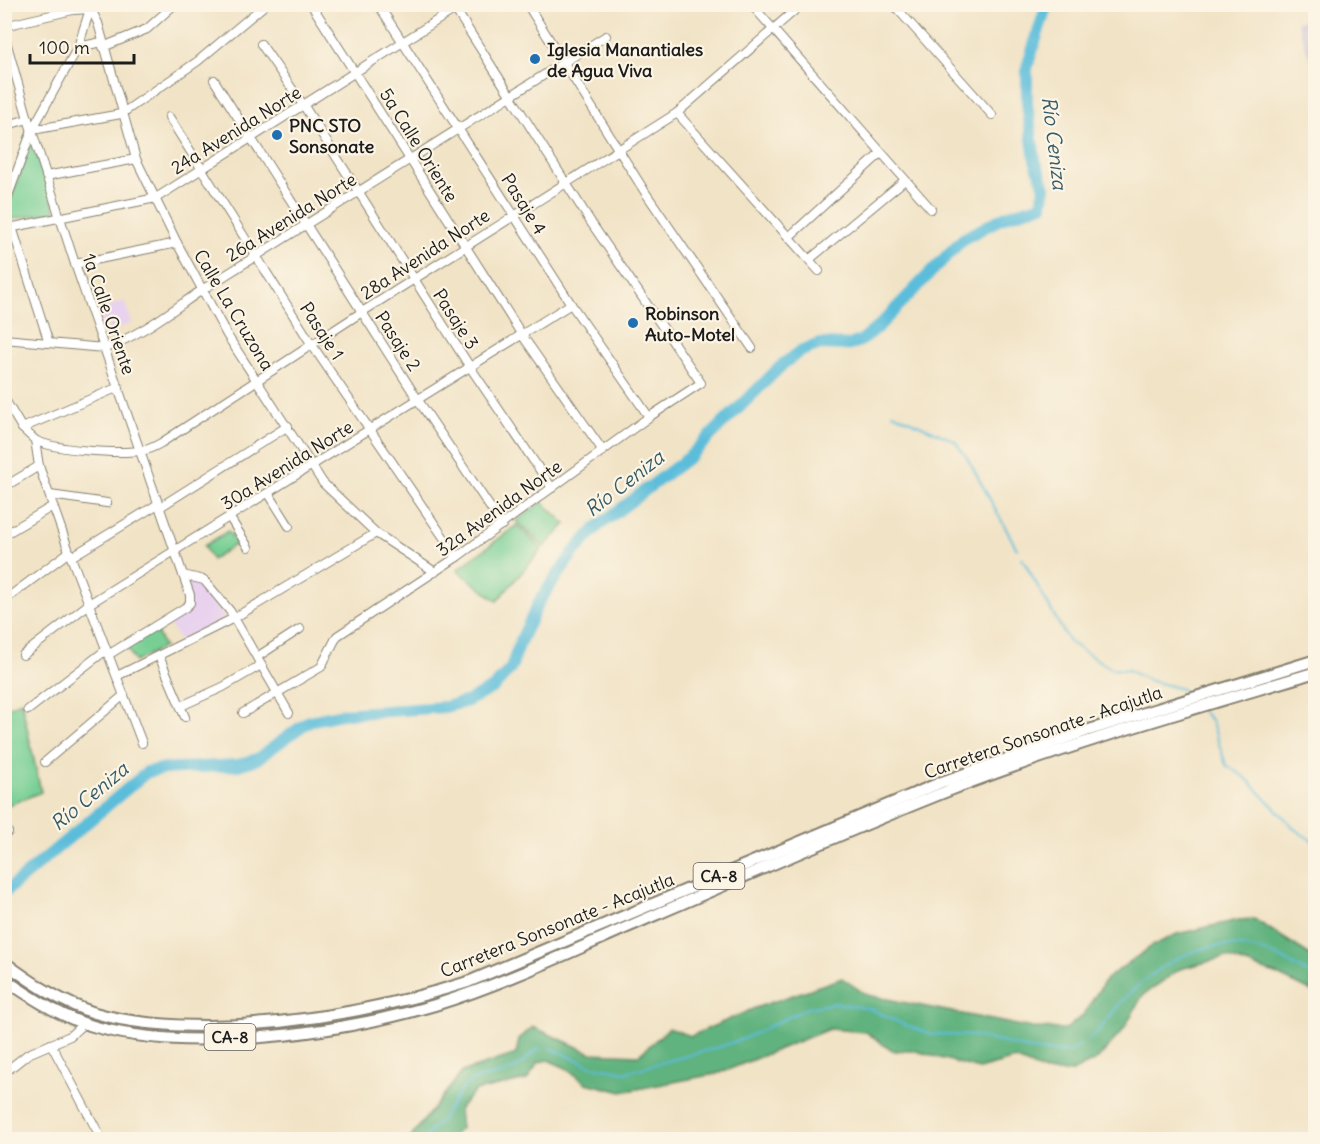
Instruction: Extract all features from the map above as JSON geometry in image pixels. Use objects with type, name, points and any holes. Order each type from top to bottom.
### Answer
[{"type":"highway","name":"Carretera Sonsonate - Acajutla","points":[[4,962],[43,989],[81,1008],[111,1017],[147,1023],[262,1025],[319,1019],[394,1004],[478,978],[942,782],[1004,759],[1316,660]]},
{"type":"highway","name":"CA-8","points":[[4,979],[52,1009],[84,1023],[130,1034],[212,1038],[307,1031],[375,1020],[437,1004],[484,987],[949,790],[1147,722],[1316,672]]},
{"type":"street","points":[[78,47],[103,44],[147,29],[175,4]]},
{"type":"street","points":[[32,130],[122,114],[198,61],[266,4]]},
{"type":"street","name":"5a Calle Oriente","points":[[311,4],[522,335],[603,451]]},
{"type":"street","name":"Pasaje 4","points":[[378,4],[513,216],[649,417]]},
{"type":"street","points":[[527,4],[645,192],[752,348]]},
{"type":"street","points":[[751,4],[931,209]]},
{"type":"street","name":"28a Avenida Norte","points":[[35,440],[52,446],[139,452],[161,443],[465,246],[677,113],[802,4]]},
{"type":"street","points":[[893,4],[992,115]]},
{"type":"street","points":[[457,6],[567,182]]},
{"type":"street","name":"24a Avenida Norte","points":[[8,228],[137,204],[156,198],[403,44],[457,6]]},
{"type":"street","points":[[4,26],[91,7],[78,47],[32,130],[4,207]]},
{"type":"street","name":"Calle La Cruzona","points":[[91,7],[136,159],[202,290],[288,426],[311,468],[330,491],[376,533],[435,572]]},
{"type":"street","name":"1a Calle Oriente","points":[[4,34],[46,176],[183,575],[190,603],[107,652]]},
{"type":"street","name":"26a Avenida Norte","points":[[104,348],[152,325],[202,290],[258,257],[606,36]]},
{"type":"street","name":"Pasaje 3","points":[[261,44],[304,106],[470,367],[552,488]]},
{"type":"street","name":"Pasaje 2","points":[[214,80],[418,400],[502,525]]},
{"type":"street","points":[[677,113],[790,236],[819,271]]},
{"type":"street","name":"Pasaje 1","points":[[169,117],[312,345],[457,557]]},
{"type":"street","points":[[4,126],[28,120]]},
{"type":"street","points":[[790,236],[881,153]]},
{"type":"street","points":[[46,176],[136,159]]},
{"type":"street","points":[[810,259],[905,180]]},
{"type":"street","name":"32a Avenida Norte","points":[[278,693],[325,663],[330,646],[337,636],[457,557],[649,417],[701,383],[567,182]]},
{"type":"street","points":[[8,228],[50,343]]},
{"type":"street","points":[[75,264],[177,243]]},
{"type":"street","name":"30a Avenida Norte","points":[[23,655],[89,604],[311,468],[571,304]]},
{"type":"street","points":[[4,339],[104,348]]},
{"type":"street","points":[[22,428],[119,387]]},
{"type":"street","points":[[4,398],[22,428],[35,440],[39,466],[70,555],[142,743]]},
{"type":"street","points":[[10,596],[70,555],[159,506],[288,426]]},
{"type":"street","points":[[4,487],[39,466]]},
{"type":"street","points":[[269,494],[289,526]]},
{"type":"street","points":[[50,495],[107,503]]},
{"type":"street","points":[[4,535],[53,506]]},
{"type":"street","points":[[230,518],[248,547]]},
{"type":"street","points":[[117,676],[234,618],[376,533]]},
{"type":"street","points":[[183,575],[204,580],[234,618],[289,713]]},
{"type":"street","points":[[181,706],[223,687],[300,629]]},
{"type":"street","points":[[28,710],[107,652]]},
{"type":"street","points":[[159,656],[185,717]]},
{"type":"street","points":[[243,712],[278,693]]},
{"type":"street","points":[[45,762],[124,695]]},
{"type":"street","points":[[4,823],[8,832],[4,837]]},
{"type":"street","points":[[4,1073],[28,1054],[70,1036],[84,1023]]},
{"type":"street","points":[[51,1044],[102,1140]]},
{"type":"shaded area","points":[[1316,17],[1315,73],[1297,22]]},
{"type":"shaded area","points":[[124,301],[132,323],[111,331],[107,320],[100,323],[98,317],[105,314],[104,308]]},
{"type":"shaded area","points":[[186,577],[201,587],[225,618],[182,643],[167,621],[190,608]]},
{"type":"green space","points":[[32,139],[56,212],[5,220],[5,215]]},
{"type":"green space","points":[[542,502],[566,524],[544,547],[516,521]]},
{"type":"green space","points":[[517,525],[542,549],[497,601],[457,570]]},
{"type":"green space","points":[[228,531],[237,543],[212,560],[204,546]]},
{"type":"green space","points":[[156,630],[164,647],[135,662],[126,645]]},
{"type":"green space","points":[[21,701],[41,792],[9,805],[4,794],[5,709]]},
{"type":"green space","points":[[1254,919],[1315,958],[1315,993],[1275,974],[1226,957],[1180,969],[1143,995],[1123,1030],[1098,1059],[1072,1072],[1045,1072],[1015,1059],[979,1069],[916,1051],[892,1051],[866,1032],[829,1029],[720,1073],[622,1092],[586,1083],[566,1068],[548,1060],[539,1062],[527,1080],[475,1091],[459,1109],[461,1129],[448,1139],[409,1139],[462,1072],[516,1054],[519,1039],[533,1027],[591,1053],[639,1055],[669,1028],[691,1036],[755,1008],[842,978],[867,995],[1032,1028],[1066,1029],[1083,1015],[1106,979],[1152,946],[1177,934],[1238,920]]},
{"type":"waterway","name":"Río Ceniza","points":[[4,893],[147,772],[162,769],[238,765],[257,759],[309,721],[342,714],[445,707],[468,701],[494,687],[511,668],[520,642],[540,600],[573,553],[597,527],[689,457],[783,364],[801,351],[820,344],[850,345],[862,340],[878,327],[963,239],[1006,216],[1042,205],[1045,187],[1035,160],[1027,104],[1027,67],[1047,4]]},
{"type":"waterway","points":[[893,413],[955,441],[968,459],[1017,549]]},
{"type":"waterway","points":[[1022,558],[1069,642],[1112,669],[1128,670],[1148,680],[1182,689],[1186,694]]},
{"type":"waterway","points":[[1203,712],[1211,720],[1226,765],[1246,778],[1297,831],[1316,843]]},
{"type":"waterway","points":[[1089,1040],[1099,1031],[1120,1003],[1141,983],[1175,959],[1194,951],[1232,945],[1252,948],[1279,957],[1316,977]]},
{"type":"waterway","points":[[550,1048],[591,1066],[627,1072],[719,1047],[745,1038],[807,1008],[835,1003],[870,1009],[931,1034],[975,1036],[1038,1051],[1071,1052],[1080,1045]]},
{"type":"waterway","points":[[422,1140],[440,1122],[464,1086],[476,1079],[504,1073],[517,1067],[541,1049]]},
{"type":"place","name":"Iglesia Manantiales de Agua Viva","points":[[535,59]]},
{"type":"place","name":"PNC STO Sonsonate","points":[[277,135]]},
{"type":"place","name":"Robinson Auto-Motel","points":[[633,323]]}]
